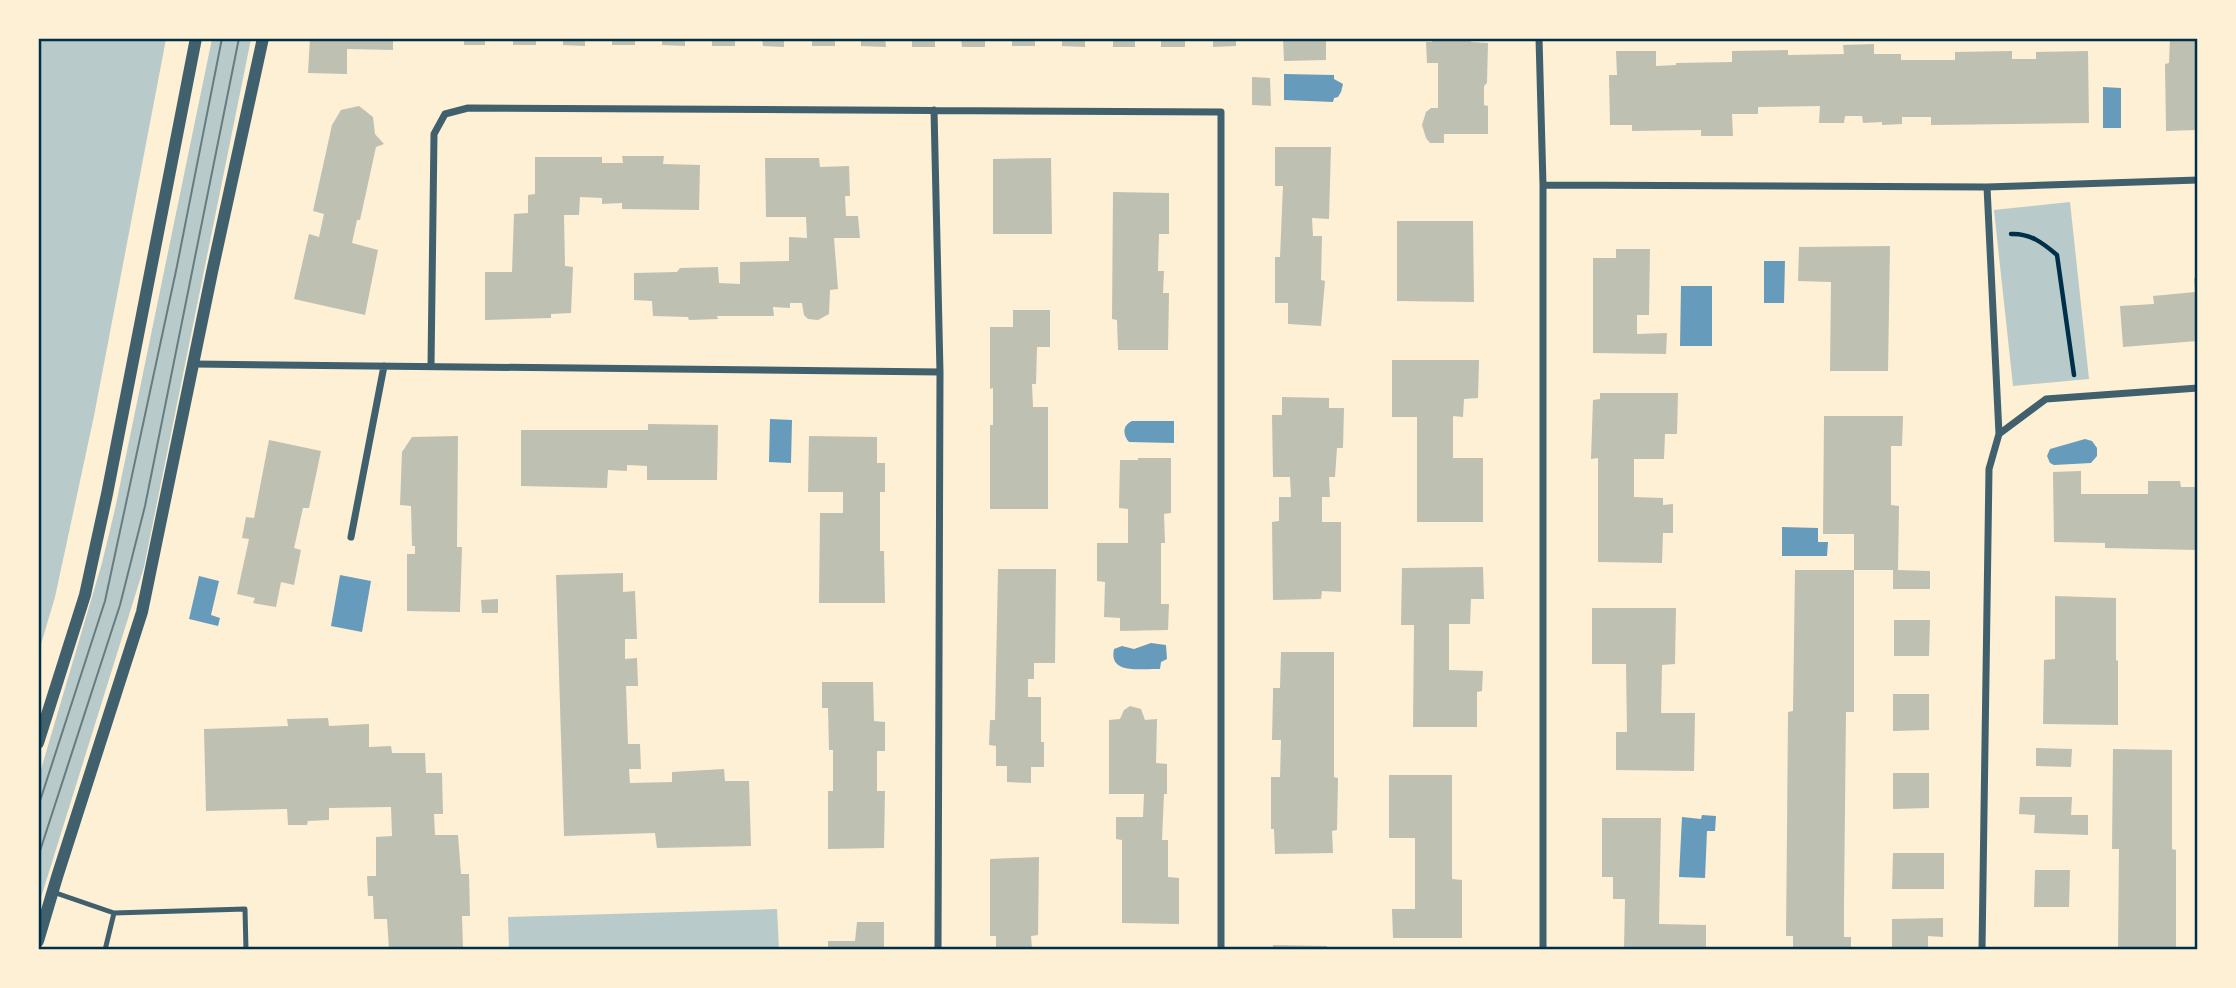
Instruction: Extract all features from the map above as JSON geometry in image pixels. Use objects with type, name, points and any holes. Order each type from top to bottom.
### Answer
[{"type":"street","points":[[38,743],[85,595],[196,38]]},
{"type":"street","points":[[38,941],[142,612],[263,38]]},
{"type":"street","points":[[1539,38],[1543,185],[1543,950]]},
{"type":"street","points":[[431,366],[434,134],[445,114],[468,108],[1221,112],[1221,950]]},
{"type":"street","points":[[934,110],[940,372],[938,950]]},
{"type":"street","points":[[1543,185],[1987,187],[2197,180]]},
{"type":"street","points":[[1982,950],[1989,469],[1999,434],[1987,187]]},
{"type":"street","points":[[194,364],[940,372]]},
{"type":"street","points":[[351,537],[384,366]]},
{"type":"street","points":[[1999,434],[2046,400],[2197,388]]},
{"type":"lane","points":[[53,892],[114,913],[245,909],[246,950]]},
{"type":"lane","points":[[105,950],[114,913]]},
{"type":"path","points":[[1989,235],[2017,233],[2032,237],[2057,255],[2077,397]]},
{"type":"shaded area","points":[[39,38],[166,39],[94,416],[55,597],[39,651]]},
{"type":"shaded area","points":[[212,39],[251,39],[144,567],[39,904],[39,776],[102,563],[115,509]]},
{"type":"shaded area","points":[[2070,202],[2089,379],[2013,386],[1994,210]]},
{"type":"shaded area","points":[[777,909],[779,949],[509,949],[508,917]]},
{"type":"water","points":[[1284,74],[1334,75],[1334,79],[1343,84],[1341,92],[1333,102],[1284,100]]},
{"type":"water","points":[[2103,87],[2121,88],[2121,128],[2103,128]]},
{"type":"water","points":[[1764,261],[1785,261],[1784,303],[1764,303]]},
{"type":"water","points":[[1681,286],[1712,286],[1712,346],[1680,346]]},
{"type":"water","points":[[770,419],[792,420],[791,463],[769,462]]},
{"type":"water","points":[[1132,421],[1174,421],[1174,443],[1129,442],[1124,430]]},
{"type":"water","points":[[2085,439],[2092,441],[2097,448],[2097,456],[2091,463],[2050,463],[2047,456],[2050,449]]},
{"type":"water","points":[[1782,527],[1818,528],[1818,542],[1828,542],[1827,556],[1782,556]]},
{"type":"water","points":[[340,575],[371,581],[362,632],[331,626]]},
{"type":"water","points":[[199,576],[219,581],[211,615],[220,618],[218,626],[189,619]]},
{"type":"water","points":[[1151,643],[1166,645],[1167,659],[1161,662],[1160,669],[1129,669],[1116,663],[1114,649],[1122,646],[1134,649]]},
{"type":"water","points":[[1702,815],[1716,816],[1715,831],[1707,831],[1705,878],[1679,877],[1682,817],[1701,819]]},
{"type":"building","points":[[310,38],[393,38],[393,50],[347,49],[347,74],[308,73]]},
{"type":"building","points":[[464,38],[485,38],[485,45],[464,45]]},
{"type":"building","points":[[513,38],[536,38],[536,45],[513,45]]},
{"type":"building","points":[[563,38],[585,38],[585,46],[563,45]]},
{"type":"building","points":[[612,38],[635,38],[635,45],[612,45]]},
{"type":"building","points":[[662,38],[685,38],[685,46],[662,45]]},
{"type":"building","points":[[712,38],[735,38],[735,46],[712,46]]},
{"type":"building","points":[[762,38],[784,38],[784,47],[763,46]]},
{"type":"building","points":[[812,38],[835,38],[835,46],[812,46]]},
{"type":"building","points":[[861,38],[885,38],[886,47],[861,46]]},
{"type":"building","points":[[912,38],[935,38],[935,47],[912,47]]},
{"type":"building","points":[[961,38],[985,38],[985,47],[962,47]]},
{"type":"building","points":[[1012,38],[1035,38],[1035,46],[1012,46]]},
{"type":"building","points":[[1062,38],[1085,38],[1085,47],[1062,46]]},
{"type":"building","points":[[1113,38],[1135,38],[1135,47],[1113,47]]},
{"type":"building","points":[[1161,38],[1185,38],[1185,47],[1161,47]]},
{"type":"building","points":[[1213,38],[1236,38],[1236,46],[1213,47]]},
{"type":"building","points":[[1283,38],[1326,38],[1326,60],[1284,61]]},
{"type":"building","points":[[1432,38],[1471,38],[1471,42],[1488,43],[1484,105],[1488,106],[1488,134],[1444,134],[1444,143],[1430,143],[1426,138],[1422,125],[1426,112],[1431,108],[1438,108],[1438,63],[1427,63],[1426,42],[1432,42]]},
{"type":"building","points":[[2170,38],[2197,38],[2197,130],[2166,131],[2165,64],[2169,63]]},
{"type":"building","points":[[1874,44],[1874,54],[1901,54],[1901,60],[1955,60],[1955,52],[2012,51],[2012,59],[2036,59],[2036,52],[2088,51],[2089,123],[1931,125],[1931,117],[1902,117],[1902,124],[1882,125],[1882,122],[1863,123],[1862,116],[1845,116],[1844,123],[1819,123],[1820,106],[1758,107],[1758,114],[1732,114],[1733,136],[1701,136],[1701,130],[1632,131],[1632,125],[1610,125],[1609,75],[1617,75],[1616,51],[1656,51],[1656,66],[1732,62],[1732,51],[1788,50],[1788,55],[1844,54],[1843,45]]},
{"type":"building","points":[[1252,77],[1270,78],[1271,106],[1252,105]]},
{"type":"building","points":[[359,106],[373,117],[375,134],[384,144],[376,147],[360,220],[357,220],[352,243],[378,250],[365,315],[294,299],[309,234],[319,237],[324,214],[313,211],[332,125],[341,110]]},
{"type":"building","points":[[1275,147],[1331,147],[1329,219],[1312,218],[1313,236],[1322,236],[1321,280],[1325,281],[1321,326],[1288,324],[1288,303],[1275,303],[1275,257],[1280,257],[1283,186],[1275,186]]},
{"type":"building","points":[[622,156],[664,156],[663,164],[700,165],[699,210],[622,209],[622,203],[602,204],[602,198],[580,197],[579,215],[564,215],[565,266],[573,267],[571,313],[551,314],[551,318],[485,320],[485,272],[512,272],[514,214],[528,213],[528,195],[535,194],[535,157],[602,157],[602,163],[623,163]]},
{"type":"building","points":[[765,158],[819,158],[820,167],[849,166],[850,196],[845,196],[846,216],[858,216],[860,238],[834,238],[838,289],[830,290],[829,314],[818,320],[808,319],[804,315],[802,303],[790,303],[790,308],[773,307],[774,316],[717,316],[718,319],[689,320],[688,317],[653,316],[652,301],[634,300],[634,273],[718,267],[719,283],[740,284],[740,262],[789,261],[789,237],[807,238],[806,217],[766,217]]},
{"type":"building","points":[[1051,158],[1052,234],[993,234],[993,159]]},
{"type":"building","points":[[1113,192],[1169,193],[1169,234],[1159,234],[1158,271],[1164,271],[1163,293],[1169,293],[1168,350],[1118,350],[1117,320],[1112,319]]},
{"type":"building","points":[[1397,221],[1473,221],[1474,302],[1397,301]]},
{"type":"building","points":[[1890,246],[1888,371],[1830,371],[1831,282],[1798,281],[1799,247]]},
{"type":"building","points":[[1616,249],[1650,249],[1649,315],[1637,315],[1637,334],[1667,333],[1666,354],[1593,353],[1593,258],[1616,258]]},
{"type":"building","points":[[2194,278],[2197,278],[2197,341],[2123,347],[2120,306],[2154,304],[2153,296],[2195,292]]},
{"type":"building","points":[[1013,310],[1050,310],[1050,347],[1037,347],[1036,384],[1032,384],[1033,407],[1048,407],[1048,509],[990,509],[993,388],[990,389],[990,327],[1013,327]]},
{"type":"building","points":[[1392,360],[1479,360],[1478,398],[1464,399],[1463,417],[1453,416],[1453,458],[1483,458],[1483,522],[1417,522],[1417,417],[1392,417]]},
{"type":"building","points":[[1600,393],[1678,393],[1677,434],[1665,434],[1664,459],[1634,459],[1634,497],[1663,498],[1663,505],[1673,504],[1673,533],[1663,533],[1662,563],[1598,562],[1598,458],[1591,459],[1593,400],[1600,399]]},
{"type":"building","points":[[1282,397],[1329,398],[1329,408],[1344,408],[1343,448],[1337,448],[1335,477],[1329,477],[1330,497],[1322,497],[1322,522],[1341,522],[1341,592],[1322,591],[1321,599],[1273,600],[1272,522],[1279,521],[1279,497],[1291,497],[1290,477],[1273,477],[1272,415],[1282,415]]},
{"type":"building","points":[[1824,416],[1903,416],[1902,446],[1891,446],[1891,505],[1899,506],[1898,570],[1930,571],[1930,589],[1893,589],[1893,570],[1854,570],[1854,534],[1823,534]]},
{"type":"building","points":[[648,424],[718,425],[717,480],[647,480],[647,466],[627,465],[627,471],[608,470],[607,488],[521,486],[521,430],[648,430]]},
{"type":"building","points":[[458,436],[457,547],[462,547],[460,612],[407,611],[407,554],[415,554],[415,546],[412,546],[411,506],[400,505],[402,452],[412,437]]},
{"type":"building","points":[[809,436],[877,437],[877,463],[885,463],[885,492],[880,492],[880,551],[884,551],[885,603],[819,603],[820,513],[843,513],[843,492],[808,492]]},
{"type":"building","points":[[269,440],[321,451],[309,508],[303,508],[294,548],[301,550],[294,585],[281,582],[276,607],[253,603],[255,598],[237,594],[249,539],[242,538],[246,517],[254,518]]},
{"type":"building","points":[[1171,458],[1171,513],[1164,514],[1165,543],[1161,543],[1161,604],[1169,604],[1168,630],[1120,631],[1120,618],[1104,617],[1105,582],[1097,581],[1097,543],[1128,543],[1128,509],[1119,508],[1120,460]]},
{"type":"building","points":[[2081,471],[2081,494],[2148,494],[2148,481],[2180,481],[2181,487],[2197,487],[2197,550],[2105,548],[2105,543],[2054,542],[2053,472]]},
{"type":"building","points":[[1483,567],[1484,599],[1471,599],[1470,624],[1449,624],[1449,670],[1483,671],[1482,691],[1477,692],[1477,727],[1413,727],[1414,625],[1401,625],[1402,568]]},
{"type":"building","points":[[998,569],[1056,569],[1055,663],[1034,663],[1034,679],[1028,679],[1028,697],[1041,697],[1041,742],[1044,742],[1044,767],[1031,767],[1031,783],[1007,782],[1007,766],[996,766],[996,746],[989,745],[990,720],[995,720]]},
{"type":"building","points":[[1795,570],[1854,570],[1854,712],[1846,712],[1844,904],[1844,937],[1851,937],[1851,949],[1793,949],[1793,936],[1786,936],[1788,712],[1793,711]]},
{"type":"building","points":[[623,573],[623,592],[635,591],[637,639],[625,639],[625,659],[637,658],[638,686],[626,686],[628,744],[640,744],[641,769],[629,769],[630,783],[672,782],[672,772],[724,769],[725,781],[749,781],[751,846],[657,848],[655,833],[564,836],[556,575]]},
{"type":"building","points":[[2055,596],[2116,598],[2118,725],[2043,724],[2044,660],[2055,659]]},
{"type":"building","points":[[498,599],[498,613],[482,613],[481,600]]},
{"type":"building","points":[[1592,608],[1676,608],[1675,664],[1662,665],[1661,713],[1695,713],[1694,771],[1616,770],[1616,732],[1627,732],[1626,664],[1592,664]]},
{"type":"building","points":[[1894,620],[1930,620],[1929,656],[1894,656]]},
{"type":"building","points":[[1281,652],[1334,652],[1334,777],[1338,778],[1337,830],[1332,831],[1333,853],[1275,854],[1274,829],[1271,829],[1271,777],[1280,777],[1281,740],[1272,740],[1273,688],[1280,688]]},
{"type":"building","points":[[822,682],[873,682],[874,721],[885,722],[885,751],[877,751],[877,791],[885,791],[884,848],[828,849],[828,791],[833,791],[833,750],[829,750],[828,708],[822,708]]},
{"type":"building","points":[[1893,694],[1929,694],[1929,730],[1893,731]]},
{"type":"building","points":[[1130,706],[1141,709],[1145,720],[1157,719],[1156,763],[1167,764],[1162,840],[1168,840],[1168,877],[1179,878],[1179,924],[1122,923],[1122,840],[1116,839],[1116,817],[1143,817],[1144,794],[1109,794],[1109,720],[1120,719],[1124,710]]},
{"type":"building","points":[[328,718],[329,726],[369,724],[369,747],[391,746],[392,753],[425,753],[426,773],[442,773],[443,814],[434,814],[435,835],[458,835],[461,874],[469,874],[470,916],[462,916],[463,949],[389,949],[387,919],[374,919],[373,896],[368,896],[367,876],[376,876],[376,837],[392,836],[391,807],[329,808],[329,820],[308,821],[307,825],[288,825],[287,809],[206,811],[204,729],[288,726],[287,719]]},
{"type":"building","points":[[2036,748],[2072,749],[2071,767],[2036,766]]},
{"type":"building","points":[[2113,749],[2172,750],[2176,949],[2118,949],[2119,849],[2112,849]]},
{"type":"building","points":[[1893,773],[1929,773],[1929,808],[1893,809]]},
{"type":"building","points":[[1389,775],[1452,775],[1452,879],[1462,880],[1462,938],[1393,938],[1392,909],[1415,909],[1415,838],[1389,838]]},
{"type":"building","points":[[2020,797],[2072,797],[2071,815],[2088,815],[2088,835],[2034,833],[2035,815],[2019,814]]},
{"type":"building","points":[[1602,818],[1661,818],[1659,924],[1706,925],[1706,949],[1624,949],[1625,899],[1613,899],[1613,877],[1602,877]]},
{"type":"building","points":[[1893,853],[1944,853],[1944,889],[1892,889]]},
{"type":"building","points":[[1039,857],[1038,935],[1031,936],[1032,949],[996,949],[996,936],[990,936],[990,859]]},
{"type":"building","points":[[2035,870],[2070,870],[2069,907],[2034,907]]},
{"type":"building","points":[[1943,918],[1943,937],[1928,936],[1928,949],[1892,949],[1892,919]]},
{"type":"building","points":[[857,922],[884,922],[884,949],[828,949],[828,941],[855,941]]},
{"type":"building","points":[[1273,945],[1327,946],[1327,949],[1273,949]]},
{"type":"tram line","points":[[38,807],[105,601],[177,266],[222,38]]},
{"type":"tram line","points":[[38,857],[120,605],[145,506],[239,38]]}]
